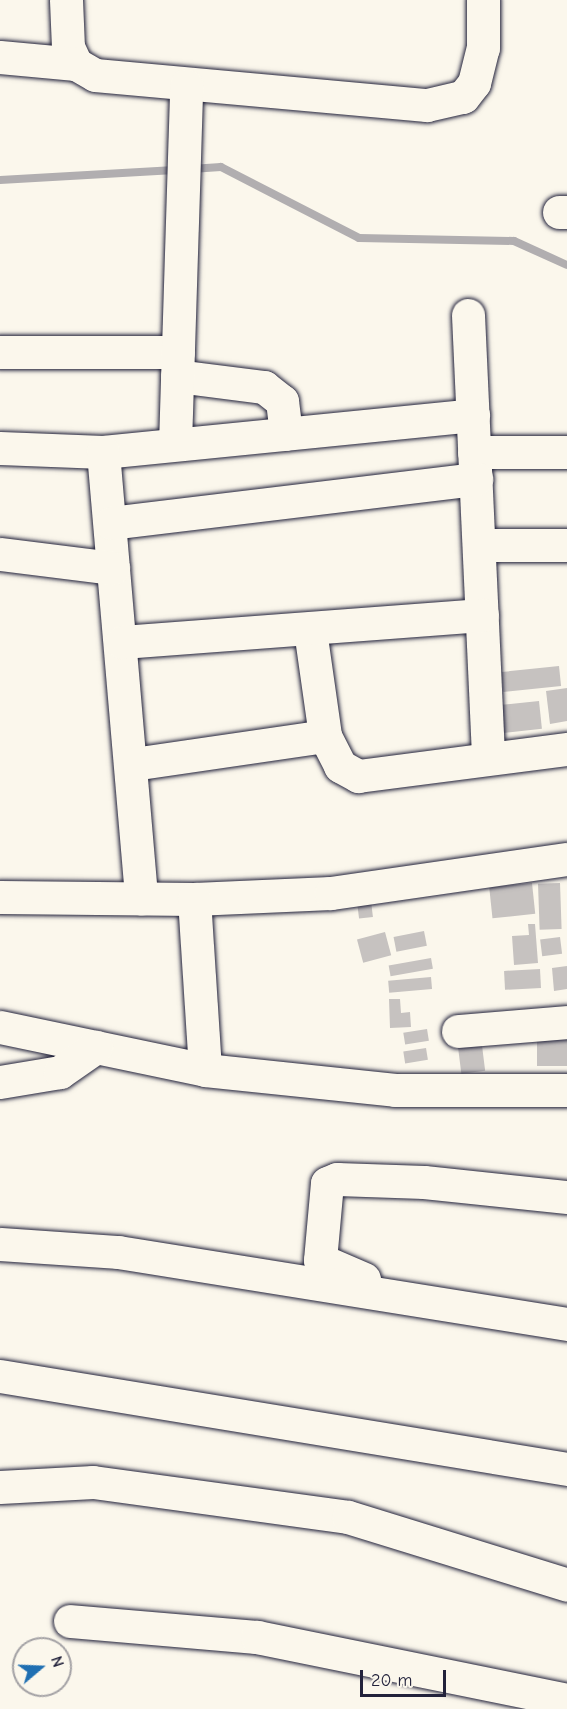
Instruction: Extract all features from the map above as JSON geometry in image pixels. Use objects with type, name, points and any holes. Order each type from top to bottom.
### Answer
[{"type":"street","points":[[66,0],[68,47],[76,64]]},
{"type":"street","points":[[0,57],[76,64],[95,75],[427,105],[463,97],[474,83],[483,48],[483,0]]},
{"type":"street","points":[[175,444],[186,85]]},
{"type":"street","points":[[468,315],[488,757]]},
{"type":"street","points":[[0,352],[178,364],[264,387],[282,400],[286,434]]},
{"type":"street","points":[[0,448],[104,452],[472,415]]},
{"type":"street","points":[[104,452],[133,764],[141,898]]},
{"type":"street","points":[[111,523],[567,452]]},
{"type":"street","points":[[479,545],[567,545]]},
{"type":"street","points":[[0,554],[113,568]]},
{"type":"street","points":[[122,642],[310,630],[482,615]]},
{"type":"street","points":[[310,630],[325,736],[340,766],[358,776],[488,757],[567,749]]},
{"type":"street","points":[[133,764],[325,736]]},
{"type":"street","points":[[0,897],[194,899],[331,893],[567,859]]},
{"type":"street","points":[[194,899],[206,1070]]},
{"type":"street","points":[[458,1031],[567,1022]]},
{"type":"street","points":[[0,1027],[206,1070],[395,1090],[567,1090]]},
{"type":"street","points":[[0,1082],[60,1072],[96,1047]]},
{"type":"street","points":[[373,1293],[357,1275],[321,1260],[327,1183],[424,1182],[567,1197]]},
{"type":"street","points":[[0,1244],[118,1252],[567,1324]]},
{"type":"street","points":[[0,1376],[567,1469]]},
{"type":"street","points":[[0,1487],[93,1482],[348,1517],[567,1586]]},
{"type":"street","points":[[70,1621],[257,1637],[567,1700]]},
{"type":"building","points":[[559,666],[561,686],[503,692],[501,672]]},
{"type":"building","points":[[567,688],[567,721],[550,724],[546,691]]},
{"type":"building","points":[[539,701],[542,729],[503,733],[500,705]]},
{"type":"building","points":[[532,883],[535,914],[492,918],[489,887]]},
{"type":"building","points":[[560,883],[562,929],[540,930],[538,884]]},
{"type":"building","points":[[371,901],[373,917],[359,919],[357,903]]},
{"type":"building","points":[[528,924],[535,924],[538,963],[514,965],[512,936],[529,935]]},
{"type":"building","points":[[424,931],[427,946],[396,952],[394,937]]},
{"type":"building","points":[[385,932],[391,955],[363,963],[357,940]]},
{"type":"building","points":[[560,937],[562,954],[542,956],[540,939]]},
{"type":"building","points":[[431,958],[433,969],[391,976],[389,965]]},
{"type":"building","points":[[567,966],[567,989],[554,991],[552,968]]},
{"type":"building","points":[[540,969],[541,988],[505,990],[504,971]]},
{"type":"building","points":[[431,977],[432,989],[389,993],[388,981]]},
{"type":"building","points":[[389,999],[400,999],[401,1013],[410,1012],[411,1027],[390,1028]]},
{"type":"building","points":[[427,1029],[429,1041],[405,1045],[403,1033]]},
{"type":"building","points":[[537,1035],[567,1035],[567,1066],[537,1066]]},
{"type":"building","points":[[481,1037],[485,1071],[461,1074],[457,1040]]},
{"type":"building","points":[[426,1048],[428,1060],[405,1063],[403,1052]]},
{"type":"waterway","points":[[191,169],[221,167],[359,238],[514,241],[567,265]]},
{"type":"waterway","points":[[0,180],[175,170]]}]
